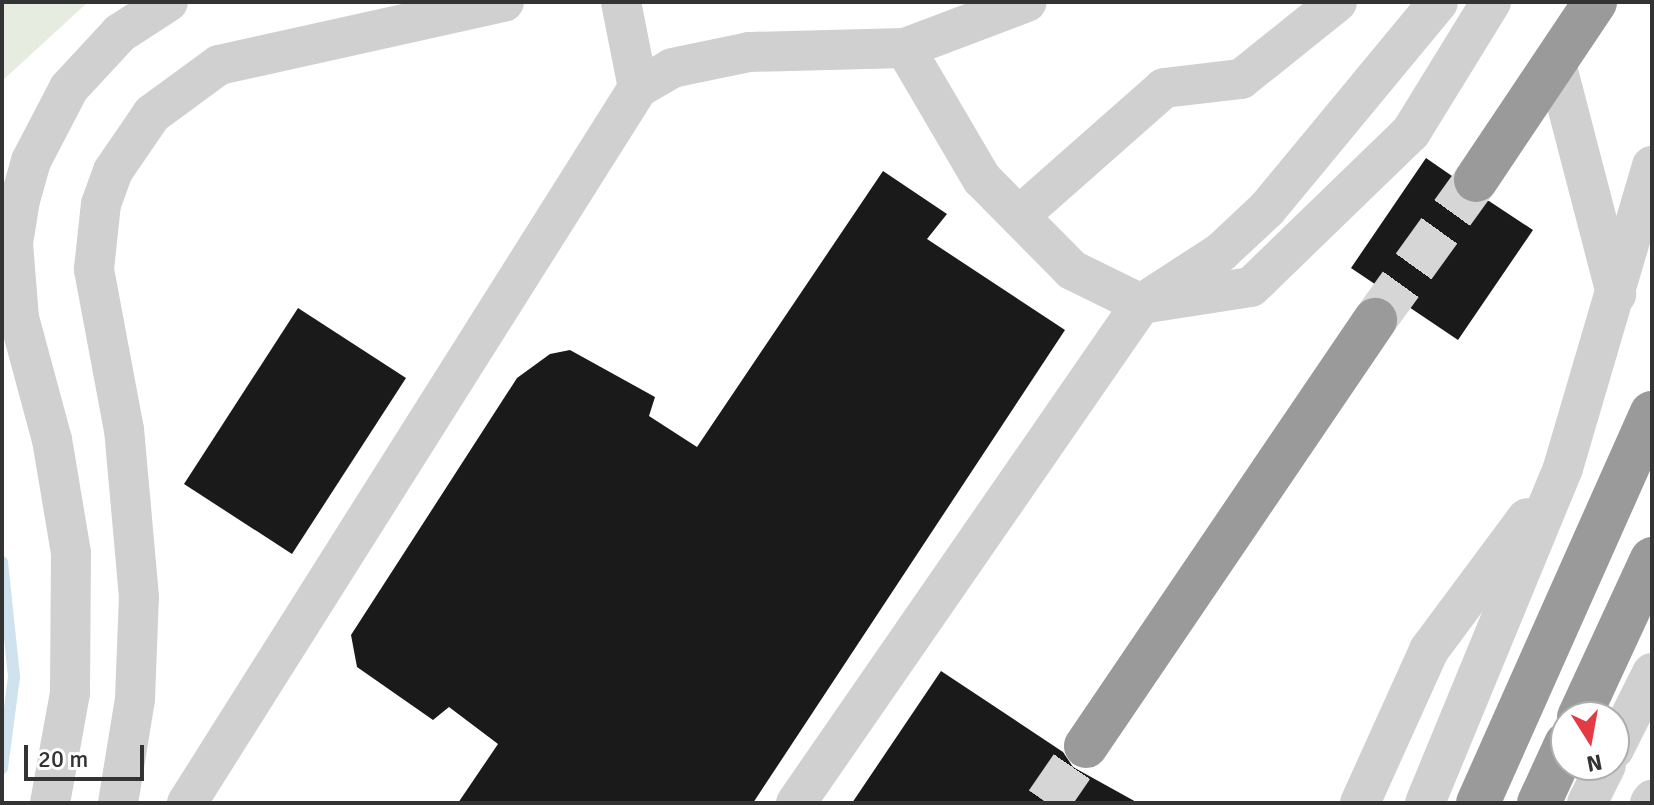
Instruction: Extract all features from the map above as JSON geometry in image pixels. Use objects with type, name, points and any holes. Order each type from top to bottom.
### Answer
[{"type":"highway","points":[[1476,180],[1557,67],[1595,2]]},
{"type":"highway","points":[[1086,746],[1375,320]]},
{"type":"highway","points":[[1478,803],[1652,413]]},
{"type":"highway","points":[[1586,701],[1652,559]]},
{"type":"highway","points":[[1539,803],[1550,779]]},
{"type":"street","points":[[50,803],[70,693],[71,553],[52,440],[19,318],[13,243],[20,200],[69,88],[120,33],[168,2]]},
{"type":"street","points":[[118,803],[135,699],[139,597],[126,444],[94,269],[101,204],[113,171],[152,114],[219,65],[504,2]]},
{"type":"street","points":[[621,2],[638,88]]},
{"type":"street","points":[[187,803],[638,88],[672,68],[749,52],[905,48],[1027,2]]},
{"type":"street","points":[[1019,216],[1164,88],[1241,79],[1337,2]]},
{"type":"street","points":[[796,803],[1141,304],[1221,252],[1267,209],[1438,2]]},
{"type":"street","points":[[905,48],[982,179],[1072,270],[1141,304],[1251,287],[1411,132],[1491,2]]},
{"type":"street","points":[[1557,67],[1616,294]]},
{"type":"street","points":[[1425,803],[1563,468],[1652,166]]},
{"type":"street","points":[[1360,803],[1429,650],[1563,468]]},
{"type":"street","points":[[1630,717],[1652,673]]},
{"type":"street","points":[[1587,803],[1598,781]]},
{"type":"shaded area","points":[[2,2],[88,2],[2,81]]},
{"type":"building","points":[[1426,158],[1452,176],[1462,200],[1489,201],[1533,230],[1458,340],[1351,268]]},
{"type":"building","points":[[883,171],[947,214],[927,239],[1065,330],[753,803],[458,803],[498,744],[449,707],[433,720],[357,667],[351,635],[517,378],[550,354],[570,350],[655,397],[649,416],[697,447]]},
{"type":"building","points":[[298,308],[406,378],[292,554],[184,484]]},
{"type":"building","points":[[941,671],[1063,752],[1073,767],[1138,803],[852,803]]},
{"type":"waterway","points":[[2,562],[14,677],[2,768]]},
{"type":"tunnel","points":[[1375,320],[1476,180]]},
{"type":"tunnel","points":[[1047,803],[1086,746]]}]
